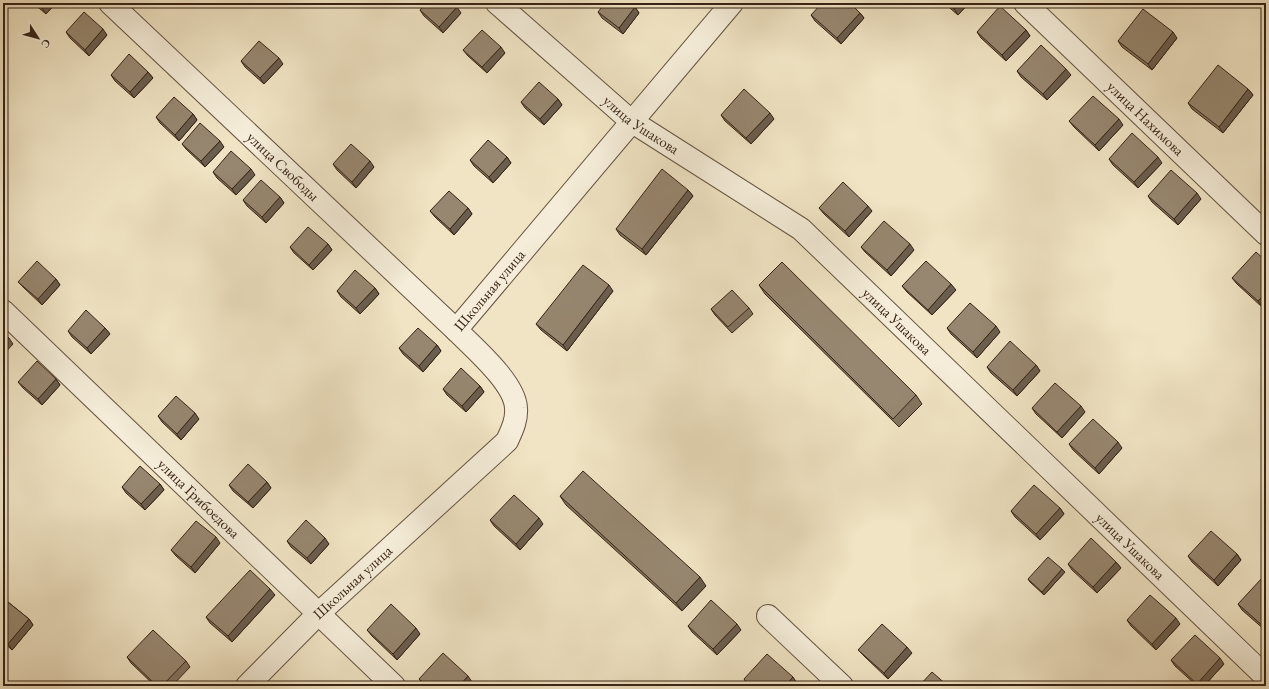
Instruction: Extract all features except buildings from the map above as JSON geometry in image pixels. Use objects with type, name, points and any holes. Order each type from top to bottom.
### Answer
[{"type":"street","name":"улица Свободы","points":[[110,3],[456,330]]},
{"type":"street","name":"улица Ушакова","points":[[497,3],[631,121],[801,229],[1266,677]]},
{"type":"street","name":"Школьная улица","points":[[247,686],[318,614],[507,441],[514,425],[516,408],[511,391],[501,377],[456,330],[732,3]]},
{"type":"street","name":"улица Нахимова","points":[[1025,3],[1266,234]]},
{"type":"street","name":"улица Грибоедова","points":[[3,311],[394,686]]},
{"type":"street","points":[[768,616],[842,686]]}]
